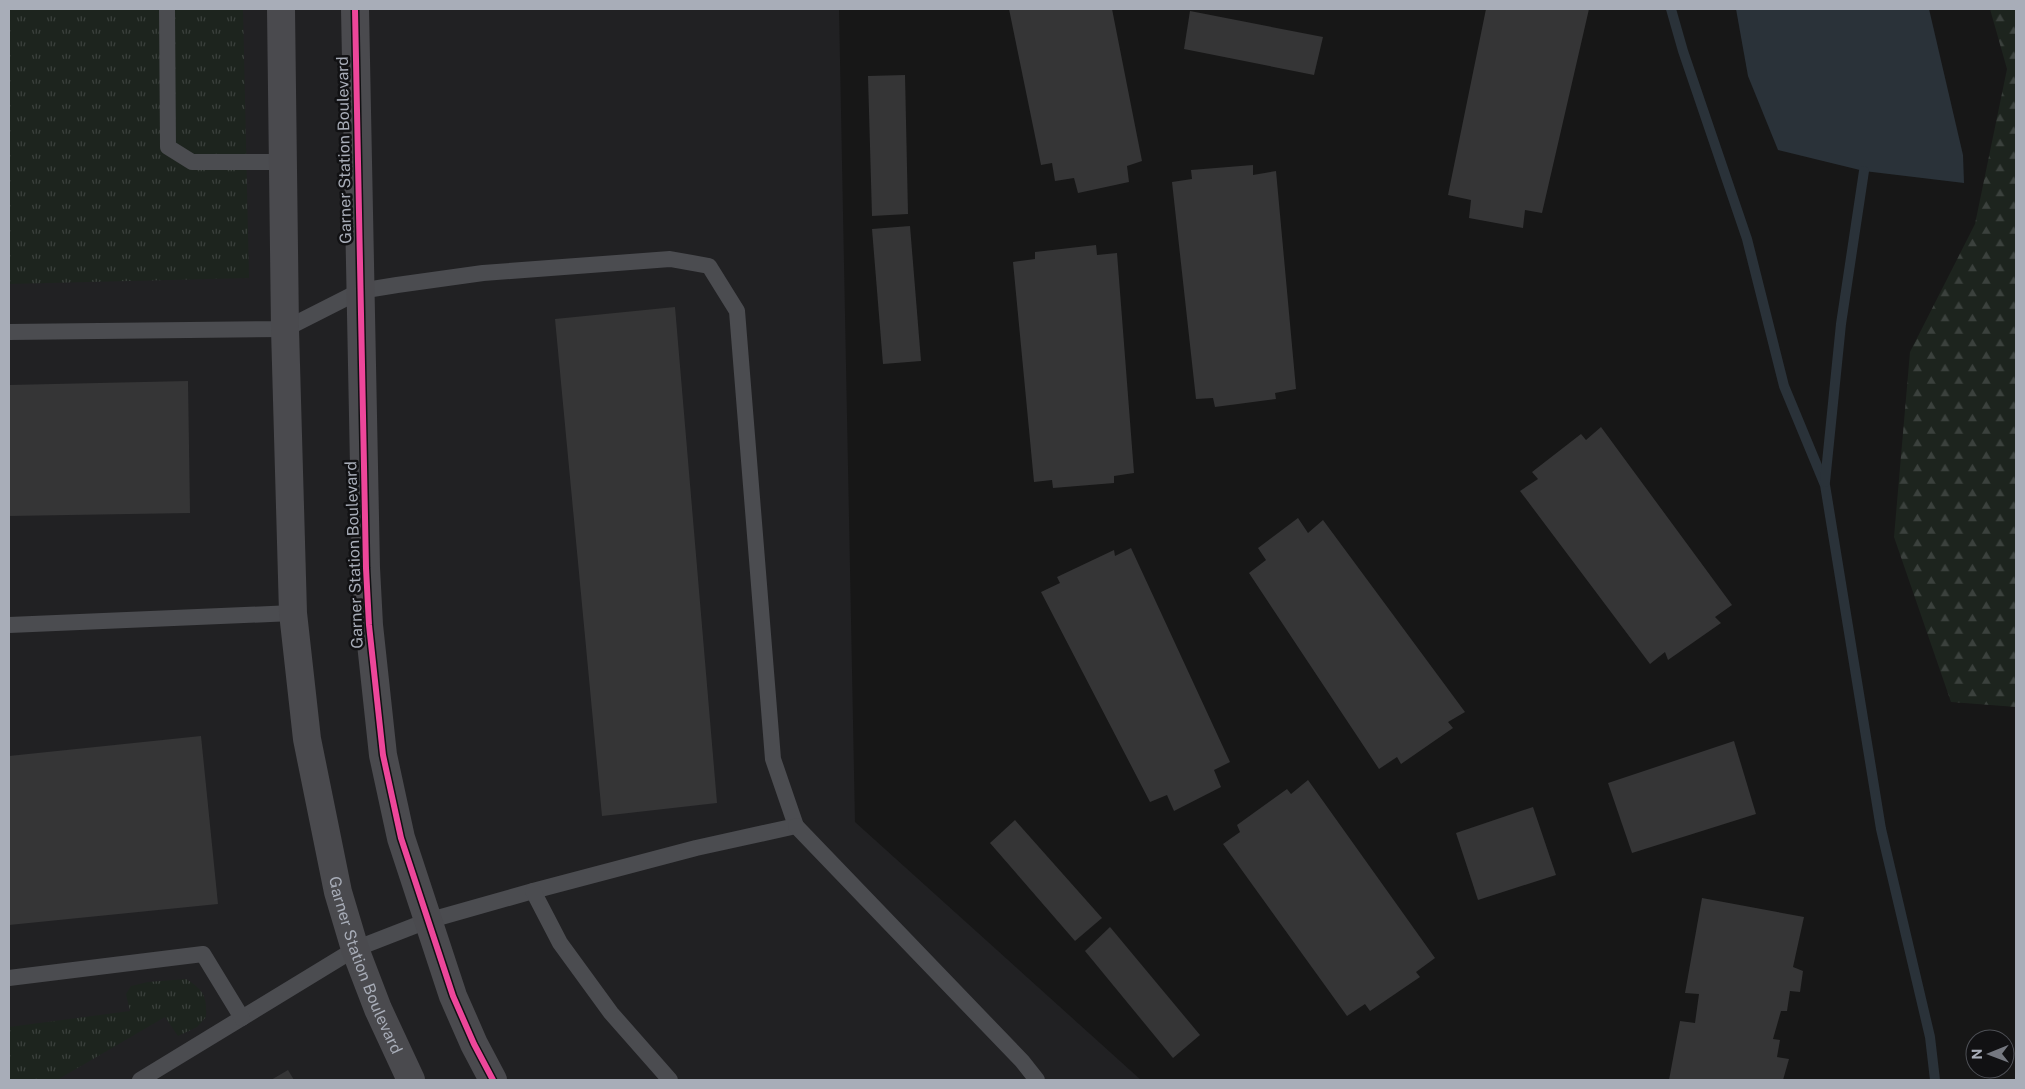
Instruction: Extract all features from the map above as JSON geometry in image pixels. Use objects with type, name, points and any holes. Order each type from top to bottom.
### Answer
[{"type":"street","name":"Garner Station Boulevard","points":[[281,9],[285,328],[294,612],[307,739],[338,892],[355,948],[378,1009],[411,1080]]},
{"type":"street","name":"Garner Station Boulevard","points":[[355,9],[366,568],[369,625],[383,755],[397,820],[427,921],[453,996],[474,1044],[493,1080]]},
{"type":"lane","points":[[167,9],[168,147],[192,162],[283,162]]},
{"type":"lane","points":[[9,332],[285,328],[360,290],[483,273],[670,259],[709,266],[737,311],[773,759],[796,826],[1022,1061],[1037,1080]]},
{"type":"lane","points":[[9,626],[294,612]]},
{"type":"lane","points":[[140,1080],[355,948],[427,921],[533,891],[696,848],[796,826]]},
{"type":"lane","points":[[533,891],[560,943],[611,1012],[670,1080]]},
{"type":"lane","points":[[9,978],[203,954],[242,1018]]},
{"type":"shaded area","points":[[9,9],[839,9],[855,822],[1141,1080],[9,1080]]},
{"type":"shaded area","points":[[1736,9],[1929,9],[1963,155],[1964,183],[1864,171],[1778,150],[1748,76]]},
{"type":"green space","points":[[9,9],[243,9],[249,278],[9,284]]},
{"type":"green space","points":[[1990,9],[2016,9],[2016,707],[1951,702],[1894,537],[1910,352],[1975,224],[2007,69]]},
{"type":"green space","points":[[186,979],[201,991],[205,999],[206,1017],[197,1027],[178,1036],[165,1017],[57,1080],[9,1080],[9,1027],[130,1011],[126,994],[131,986],[148,982]]},
{"type":"building","points":[[1009,9],[1112,9],[1142,161],[1127,166],[1129,182],[1078,193],[1074,178],[1055,181],[1052,163],[1041,165]]},
{"type":"building","points":[[1486,9],[1589,9],[1542,213],[1525,210],[1523,228],[1469,218],[1471,200],[1448,195]]},
{"type":"building","points":[[1190,11],[1323,37],[1314,75],[1184,49]]},
{"type":"building","points":[[905,75],[908,214],[872,216],[868,76]]},
{"type":"building","points":[[1253,165],[1253,175],[1276,171],[1296,389],[1275,393],[1276,399],[1215,407],[1213,398],[1196,399],[1172,182],[1192,179],[1191,170]]},
{"type":"building","points":[[910,226],[921,361],[883,364],[872,229]]},
{"type":"building","points":[[1096,245],[1097,255],[1117,253],[1134,473],[1114,476],[1114,483],[1053,488],[1052,480],[1034,482],[1013,262],[1035,259],[1035,252]]},
{"type":"building","points":[[675,307],[717,803],[602,816],[555,319]]},
{"type":"building","points":[[188,381],[190,513],[9,516],[9,385]]},
{"type":"building","points":[[1601,427],[1732,605],[1715,617],[1721,623],[1668,660],[1665,652],[1650,664],[1520,491],[1538,479],[1532,472],[1581,434],[1586,440]]},
{"type":"building","points":[[1298,518],[1308,533],[1323,520],[1465,712],[1448,722],[1453,728],[1401,764],[1397,757],[1379,769],[1249,573],[1266,560],[1258,548]]},
{"type":"building","points":[[1131,548],[1230,762],[1214,770],[1221,787],[1174,811],[1167,795],[1150,802],[1041,592],[1060,583],[1057,577],[1114,550],[1115,556]]},
{"type":"building","points":[[201,736],[218,904],[9,925],[9,756]]},
{"type":"building","points":[[1734,741],[1756,814],[1632,853],[1608,783]]},
{"type":"building","points":[[1308,780],[1435,958],[1416,972],[1420,977],[1370,1011],[1365,1004],[1347,1016],[1223,844],[1240,832],[1237,825],[1287,789],[1291,794]]},
{"type":"building","points":[[1533,807],[1556,875],[1478,900],[1456,833]]},
{"type":"building","points":[[1015,820],[1102,918],[1075,941],[990,843]]},
{"type":"building","points":[[1702,898],[1804,917],[1793,967],[1803,971],[1800,992],[1790,991],[1787,1011],[1781,1011],[1773,1039],[1780,1040],[1777,1057],[1789,1059],[1783,1080],[1669,1080],[1680,1021],[1695,1023],[1699,994],[1685,993]]},
{"type":"building","points":[[1110,927],[1200,1035],[1173,1058],[1085,951]]},
{"type":"building","points":[[288,1070],[294,1080],[271,1080]]},
{"type":"waterway","points":[[1671,9],[1683,51],[1747,239],[1784,386],[1825,485],[1881,829],[1930,1037],[1935,1080]]},
{"type":"waterway","points":[[1825,482],[1841,324],[1864,171]]},
{"type":"cycle path","points":[[355,9],[366,568],[369,625],[383,755],[401,838],[453,996],[474,1044],[493,1080]]}]
